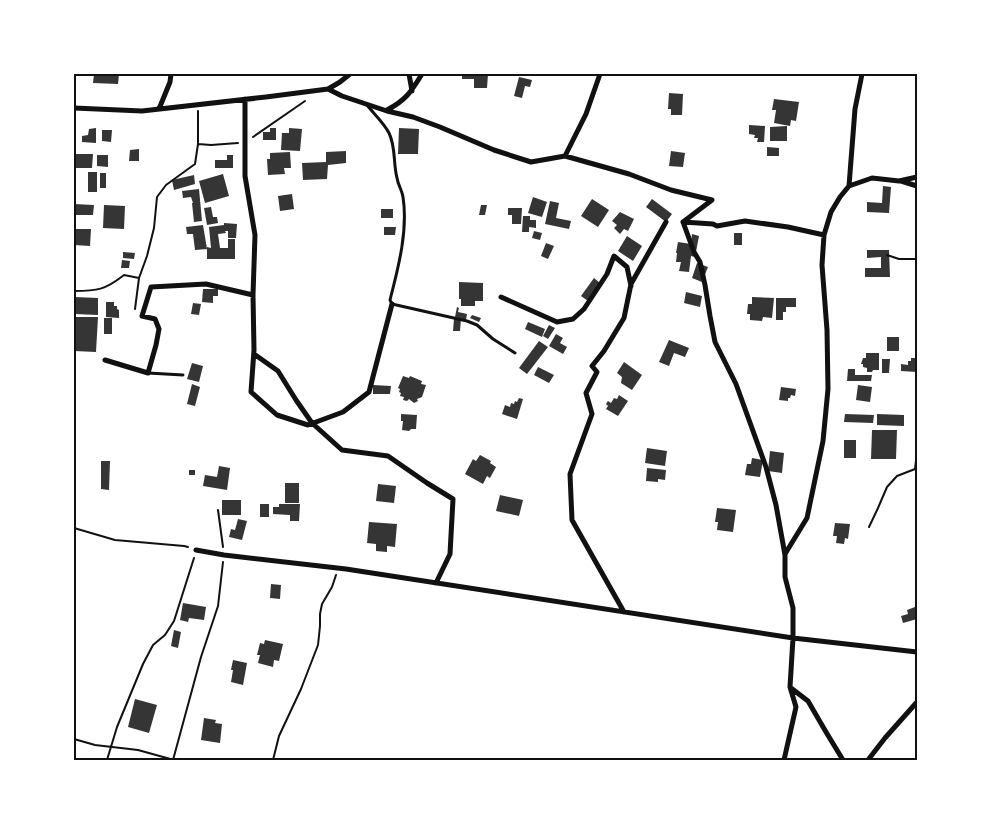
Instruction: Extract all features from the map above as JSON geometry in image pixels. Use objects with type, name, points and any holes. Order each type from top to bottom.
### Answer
[{"type":"street","points":[[159,109],[170,82],[171,74]]},
{"type":"street","points":[[74,108],[142,111],[328,89],[350,74]]},
{"type":"street","points":[[409,74],[412,91]]},
{"type":"street","points":[[387,110],[399,104],[412,91],[422,74]]},
{"type":"street","points":[[565,156],[586,114],[600,74]]},
{"type":"street","points":[[849,186],[856,109],[862,74]]},
{"type":"street","points":[[328,89],[342,96],[440,127],[494,150],[531,162],[565,156],[629,174],[671,190],[712,200],[683,222]]},
{"type":"street","points":[[245,99],[244,176],[255,235],[254,354],[251,392],[277,416],[308,425],[343,412],[369,392],[392,304]]},
{"type":"street","points":[[899,181],[917,177]]},
{"type":"street","points":[[785,555],[807,518],[823,441],[828,389],[827,330],[822,265],[824,235],[831,212],[849,186],[872,178],[899,181],[917,186]]},
{"type":"street","points":[[683,222],[713,224],[717,226],[745,221],[788,227],[824,235]]},
{"type":"street","points":[[624,612],[572,520],[570,474],[592,414],[586,393],[597,372],[592,366],[604,351],[624,318],[631,286],[666,222]]},
{"type":"street","points":[[683,222],[700,262],[715,342],[736,384],[766,467],[776,505],[785,555],[785,577],[793,608],[790,688],[796,707],[784,760]]},
{"type":"street","points":[[501,297],[557,322],[573,319],[584,309],[607,274],[614,256],[627,267],[631,286]]},
{"type":"street","points":[[105,360],[148,373],[159,329],[155,318],[142,316],[151,286],[206,284],[253,295]]},
{"type":"street","points":[[254,354],[278,371],[312,423],[342,450],[388,456],[426,483],[454,499],[450,554],[436,583]]},
{"type":"street","points":[[196,550],[346,569],[793,638],[917,652]]},
{"type":"street","points":[[790,688],[808,701],[844,760]]},
{"type":"street","points":[[868,760],[917,702]]},
{"type":"lane","points":[[365,103],[389,134],[395,153],[397,178],[403,194],[404,221],[402,241],[390,300],[392,304],[477,324],[493,339],[515,353]]},
{"type":"lane","points":[[148,373],[182,375]]},
{"type":"path","points":[[198,144],[211,145],[245,142],[306,100]]},
{"type":"path","points":[[135,312],[139,278],[148,256],[154,228],[157,197],[166,185],[195,164],[198,144],[198,104]]},
{"type":"path","points":[[888,255],[899,259],[917,259]]},
{"type":"path","points":[[74,291],[104,289],[124,275],[139,278]]},
{"type":"path","points":[[869,527],[887,488],[897,476],[916,469],[917,451]]},
{"type":"path","points":[[74,739],[95,745],[138,750],[174,760],[201,657],[218,606],[224,555],[218,510]]},
{"type":"path","points":[[74,528],[115,540],[184,546],[196,550],[174,621],[165,635],[154,645],[143,664],[117,727],[107,760]]},
{"type":"path","points":[[273,760],[279,736],[301,689],[318,645],[322,604],[332,587],[337,573],[346,569]]},
{"type":"building","points":[[94,74],[119,74],[118,84],[93,83]]},
{"type":"building","points":[[462,74],[488,74],[487,88],[474,88],[474,79],[462,79]]},
{"type":"building","points":[[519,77],[532,80],[530,87],[525,86],[522,98],[514,96]]},
{"type":"building","points":[[669,93],[683,94],[682,115],[671,115],[671,109],[668,109]]},
{"type":"building","points":[[774,99],[799,102],[796,121],[791,120],[790,126],[774,123],[776,110],[772,110]]},
{"type":"building","points":[[749,125],[765,126],[764,142],[757,142],[758,138],[754,138],[755,135],[749,134]]},
{"type":"building","points":[[787,126],[787,141],[770,141],[770,127]]},
{"type":"building","points":[[96,128],[96,143],[82,142],[82,136],[88,135],[89,129]]},
{"type":"building","points":[[270,128],[276,128],[276,140],[263,140],[263,132],[270,132]]},
{"type":"building","points":[[289,128],[302,129],[300,151],[281,150],[282,133],[289,133]]},
{"type":"building","points":[[399,128],[419,129],[418,154],[398,154]]},
{"type":"building","points":[[102,130],[112,130],[111,142],[102,141]]},
{"type":"building","points":[[767,147],[779,148],[779,156],[767,156]]},
{"type":"building","points":[[139,149],[139,161],[129,161],[130,150]]},
{"type":"building","points":[[346,151],[346,163],[328,165],[327,179],[303,180],[302,163],[326,162],[326,152]]},
{"type":"building","points":[[671,151],[685,153],[683,167],[669,166]]},
{"type":"building","points":[[290,152],[291,168],[284,168],[285,174],[268,175],[267,159],[270,159],[270,153]]},
{"type":"building","points":[[74,154],[93,154],[92,168],[74,168]]},
{"type":"building","points":[[97,155],[108,155],[108,167],[97,166]]},
{"type":"building","points":[[227,155],[233,155],[233,168],[215,168],[215,160],[227,160]]},
{"type":"building","points":[[88,172],[97,172],[97,192],[88,192]]},
{"type":"building","points":[[100,173],[106,173],[106,188],[100,188]]},
{"type":"building","points":[[223,174],[229,196],[205,203],[199,181]]},
{"type":"building","points":[[194,175],[195,184],[174,190],[172,180]]},
{"type":"building","points":[[883,186],[891,187],[889,213],[867,212],[867,202],[882,203]]},
{"type":"building","points":[[199,189],[202,221],[194,222],[191,197],[183,198],[182,191]]},
{"type":"building","points":[[292,194],[294,209],[280,211],[278,196]]},
{"type":"building","points":[[533,197],[547,202],[542,217],[528,213]]},
{"type":"building","points":[[592,199],[609,210],[598,227],[581,216]]},
{"type":"building","points":[[652,199],[672,214],[666,222],[646,207]]},
{"type":"building","points":[[550,201],[559,203],[556,218],[571,221],[569,229],[545,224]]},
{"type":"building","points":[[74,204],[94,205],[93,215],[74,215]]},
{"type":"building","points":[[104,205],[125,206],[124,229],[103,228]]},
{"type":"building","points":[[481,205],[487,205],[485,215],[479,215]]},
{"type":"building","points":[[211,207],[213,217],[217,217],[218,223],[207,225],[204,208]]},
{"type":"building","points":[[508,208],[522,208],[521,224],[512,224],[512,215],[508,215]]},
{"type":"building","points":[[381,209],[393,209],[393,218],[381,218]]},
{"type":"building","points":[[620,212],[634,219],[628,231],[624,229],[620,234],[614,228],[617,225],[612,221]]},
{"type":"building","points":[[523,216],[530,216],[530,220],[536,220],[536,228],[529,227],[529,232],[522,232]]},
{"type":"building","points":[[224,223],[237,224],[236,238],[228,238],[228,231],[218,234],[220,248],[228,248],[228,239],[235,239],[235,259],[207,259],[207,247],[211,248],[209,227],[224,225]]},
{"type":"building","points":[[203,225],[207,249],[195,250],[193,234],[187,234],[186,227]]},
{"type":"building","points":[[384,227],[396,227],[395,235],[384,235]]},
{"type":"building","points":[[74,229],[91,229],[90,246],[74,245]]},
{"type":"building","points":[[534,231],[542,233],[540,240],[532,238]]},
{"type":"building","points":[[734,233],[742,233],[742,245],[734,245]]},
{"type":"building","points":[[692,234],[699,236],[695,257],[691,256],[689,272],[679,271],[681,262],[676,262],[678,242],[691,244]]},
{"type":"building","points":[[627,236],[642,246],[633,261],[618,251]]},
{"type":"building","points":[[546,243],[554,246],[548,259],[541,256]]},
{"type":"building","points":[[867,250],[889,250],[890,277],[865,277],[865,268],[881,268],[881,257],[867,258]]},
{"type":"building","points":[[123,252],[135,253],[134,259],[123,258]]},
{"type":"building","points":[[122,260],[130,261],[129,268],[121,268]]},
{"type":"building","points":[[697,263],[708,267],[702,282],[692,278]]},
{"type":"building","points":[[594,278],[600,283],[588,301],[581,296]]},
{"type":"building","points":[[459,282],[483,283],[483,301],[475,301],[475,306],[461,306]]},
{"type":"building","points":[[203,289],[218,289],[218,296],[213,296],[213,303],[202,302]]},
{"type":"building","points":[[686,292],[702,296],[700,307],[684,303]]},
{"type":"building","points":[[75,297],[98,298],[98,315],[75,314]]},
{"type":"building","points":[[752,297],[774,298],[772,318],[763,317],[762,321],[750,320],[750,314],[747,314],[748,304],[752,304]]},
{"type":"building","points":[[776,298],[796,298],[796,307],[786,307],[786,312],[783,312],[783,320],[776,320]]},
{"type":"building","points":[[106,302],[114,302],[114,306],[117,306],[119,310],[119,318],[106,317]]},
{"type":"building","points":[[193,303],[201,304],[199,315],[191,314]]},
{"type":"building","points":[[457,307],[459,308],[458,312],[467,314],[466,320],[455,317]]},
{"type":"building","points":[[472,315],[481,318],[479,322],[470,318]]},
{"type":"building","points":[[74,317],[98,317],[96,352],[74,351]]},
{"type":"building","points":[[104,318],[112,318],[112,334],[104,334]]},
{"type":"building","points":[[454,319],[461,319],[460,331],[453,331]]},
{"type":"building","points":[[528,322],[545,329],[542,337],[525,329]]},
{"type":"building","points":[[549,325],[555,328],[548,339],[543,336]]},
{"type":"building","points":[[556,334],[563,338],[560,343],[567,347],[563,354],[549,346]]},
{"type":"building","points":[[887,337],[899,337],[899,351],[887,351]]},
{"type":"building","points":[[669,340],[689,348],[685,357],[674,353],[669,366],[659,362]]},
{"type":"building","points":[[539,341],[548,347],[527,374],[519,368]]},
{"type":"building","points":[[866,353],[879,353],[879,370],[867,372],[867,368],[863,367],[863,364],[861,364],[863,358],[866,358]]},
{"type":"building","points":[[911,358],[917,358],[917,372],[901,371],[901,364],[908,365],[908,361],[911,361]]},
{"type":"building","points":[[882,359],[890,359],[889,373],[882,373]]},
{"type":"building","points":[[624,362],[642,375],[632,390],[621,383],[622,377],[617,373]]},
{"type":"building","points":[[192,363],[203,366],[199,382],[187,379]]},
{"type":"building","points":[[538,367],[554,375],[549,383],[534,375]]},
{"type":"building","points":[[848,369],[855,369],[855,375],[872,375],[871,381],[847,381]]},
{"type":"building","points":[[403,376],[409,378],[410,376],[422,381],[421,384],[426,385],[422,397],[414,403],[409,399],[407,401],[403,400],[404,397],[400,396],[400,389],[398,388]]},
{"type":"building","points":[[192,384],[200,387],[195,406],[187,404]]},
{"type":"building","points":[[373,385],[391,386],[390,394],[373,394]]},
{"type":"building","points":[[858,385],[872,387],[870,402],[856,400]]},
{"type":"building","points":[[781,387],[796,389],[795,396],[791,395],[788,401],[779,400]]},
{"type":"building","points":[[619,395],[628,401],[618,416],[606,409],[608,406],[606,404],[608,401],[611,403],[614,398],[617,399]]},
{"type":"building","points":[[519,398],[523,399],[517,419],[502,414],[505,405],[510,407],[511,403],[514,404]]},
{"type":"building","points":[[401,414],[417,415],[416,429],[402,430],[403,421],[401,421]]},
{"type":"building","points":[[845,414],[874,415],[873,423],[844,422]]},
{"type":"building","points":[[877,414],[904,415],[904,426],[877,425]]},
{"type":"building","points":[[872,430],[897,430],[896,459],[871,459]]},
{"type":"building","points":[[844,440],[856,440],[856,458],[844,458]]},
{"type":"building","points":[[647,448],[667,451],[665,466],[645,463]]},
{"type":"building","points":[[770,451],[784,453],[782,473],[768,471]]},
{"type":"building","points":[[480,455],[491,461],[490,463],[496,467],[490,478],[487,476],[483,484],[465,474],[473,459],[476,461]]},
{"type":"building","points":[[752,458],[763,460],[760,477],[745,475],[747,464],[751,464]]},
{"type":"building","points":[[101,461],[110,461],[109,490],[101,489]]},
{"type":"building","points":[[219,466],[230,468],[227,490],[203,486],[205,475],[217,477]]},
{"type":"building","points":[[647,468],[666,470],[665,480],[658,479],[658,482],[646,481]]},
{"type":"building","points":[[189,470],[195,470],[195,475],[189,475]]},
{"type":"building","points":[[285,483],[299,483],[299,503],[285,503]]},
{"type":"building","points":[[378,484],[396,486],[394,503],[376,501]]},
{"type":"building","points":[[500,495],[523,500],[519,516],[496,511]]},
{"type":"building","points":[[222,500],[241,500],[241,515],[222,515]]},
{"type":"building","points":[[260,504],[269,504],[269,517],[260,517]]},
{"type":"building","points":[[279,504],[300,504],[299,521],[290,521],[290,515],[273,514],[273,507],[279,507]]},
{"type":"building","points":[[717,508],[736,510],[733,532],[717,530],[718,522],[715,522]]},
{"type":"building","points":[[238,519],[247,521],[242,540],[229,537],[231,529],[235,530]]},
{"type":"building","points":[[369,522],[397,524],[395,547],[387,546],[387,552],[376,551],[376,544],[367,543]]},
{"type":"building","points":[[835,523],[850,524],[848,539],[845,538],[844,544],[836,543],[837,536],[833,536]]},
{"type":"building","points":[[271,584],[281,585],[280,599],[270,598]]},
{"type":"building","points":[[183,603],[206,607],[204,620],[189,618],[188,622],[180,620]]},
{"type":"building","points":[[915,607],[917,619],[903,623],[901,616],[908,614],[907,610]]},
{"type":"building","points":[[174,630],[181,632],[178,648],[171,646]]},
{"type":"building","points":[[265,640],[283,644],[279,661],[274,660],[273,667],[258,663],[260,655],[257,655],[260,643],[264,644]]},
{"type":"building","points":[[233,660],[247,663],[243,685],[231,682]]},
{"type":"building","points":[[135,699],[157,705],[149,733],[128,727]]},
{"type":"building","points":[[204,718],[216,720],[215,723],[222,724],[220,743],[201,740]]}]
